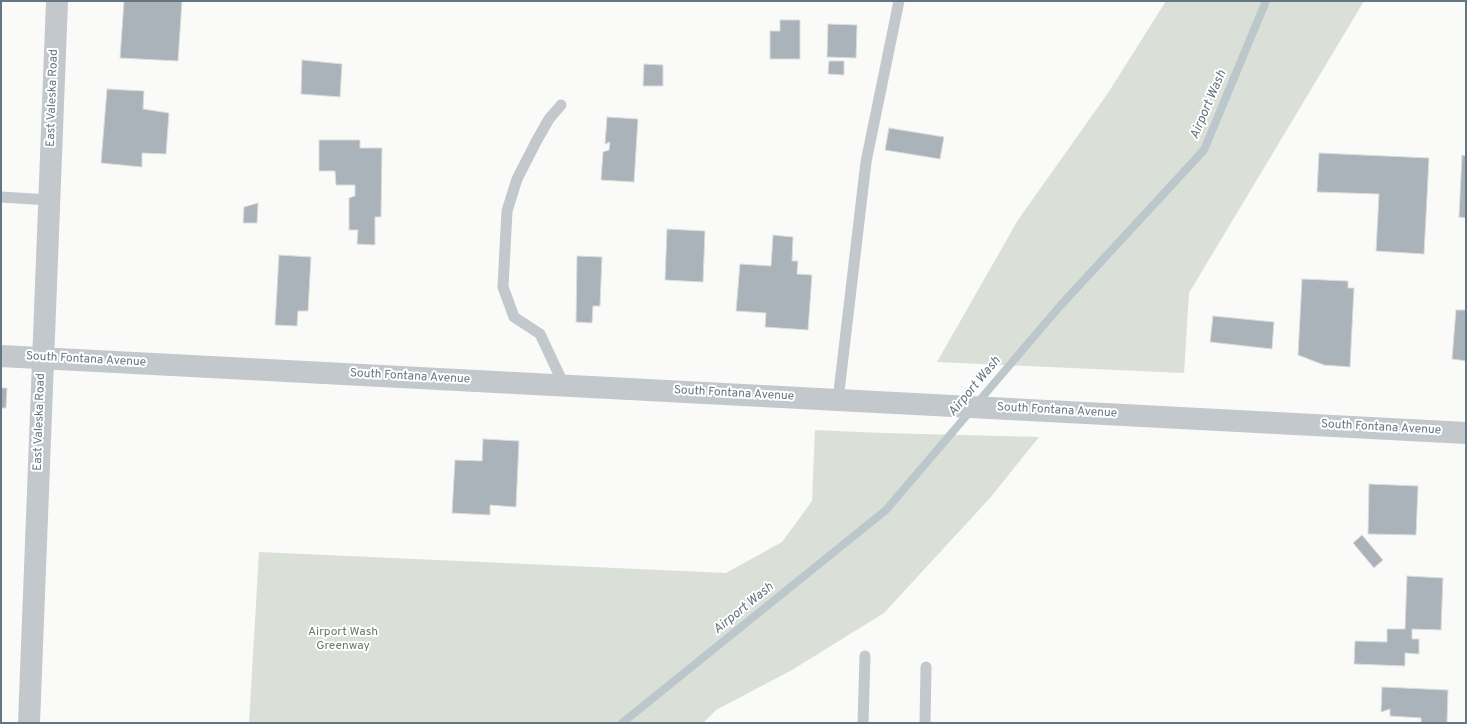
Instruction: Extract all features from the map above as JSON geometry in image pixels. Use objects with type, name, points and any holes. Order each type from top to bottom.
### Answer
[{"type":"street","name":"East Valeska Road","points":[[28,723],[57,1]]},
{"type":"street","name":"South Fontana Avenue","points":[[1,356],[1466,433]]},
{"type":"lane","points":[[838,400],[866,162],[899,1]]},
{"type":"lane","points":[[561,105],[549,119],[517,179],[507,211],[503,287],[514,317],[540,334],[564,386]]},
{"type":"lane","points":[[1,197],[49,200]]},
{"type":"lane","points":[[863,723],[865,656]]},
{"type":"lane","points":[[925,723],[926,667]]},
{"type":"green space","points":[[1166,1],[1364,1],[1189,293],[1184,373],[937,362],[1018,220],[1108,93]]},
{"type":"green space","name":"Airport Wash Greenway","points":[[815,430],[1039,437],[990,498],[884,613],[792,670],[716,710],[703,723],[249,723],[259,552],[726,573],[782,542],[812,501]]},
{"type":"building","points":[[124,1],[182,1],[178,61],[120,58]]},
{"type":"building","points":[[780,20],[800,20],[800,59],[770,59],[770,31],[780,31]]},
{"type":"building","points":[[828,24],[857,25],[856,58],[827,57]]},
{"type":"building","points":[[302,60],[342,64],[340,97],[301,94]]},
{"type":"building","points":[[829,61],[844,61],[844,75],[828,74]]},
{"type":"building","points":[[644,64],[663,65],[663,86],[643,86]]},
{"type":"building","points":[[107,89],[144,91],[143,109],[169,113],[166,154],[142,153],[142,167],[101,163]]},
{"type":"building","points":[[607,117],[638,119],[634,182],[601,180],[603,152],[609,150],[610,142],[605,144]]},
{"type":"building","points":[[889,128],[944,137],[940,159],[885,150]]},
{"type":"building","points":[[319,140],[360,140],[360,148],[382,148],[381,217],[375,217],[375,245],[357,244],[358,230],[349,230],[349,198],[355,196],[355,185],[336,185],[335,171],[319,171]]},
{"type":"building","points":[[1319,153],[1429,158],[1424,254],[1376,251],[1379,194],[1317,192]]},
{"type":"building","points":[[1462,155],[1466,156],[1466,218],[1459,217]]},
{"type":"building","points":[[258,203],[257,223],[243,223],[244,207]]},
{"type":"building","points":[[667,229],[705,231],[703,282],[665,280]]},
{"type":"building","points":[[773,235],[793,237],[792,261],[798,261],[797,274],[812,275],[808,330],[765,327],[766,313],[736,311],[740,264],[771,266]]},
{"type":"building","points":[[279,255],[311,257],[308,311],[298,311],[297,326],[275,325]]},
{"type":"building","points":[[577,256],[602,257],[600,306],[593,306],[592,323],[576,322]]},
{"type":"building","points":[[1302,279],[1348,281],[1348,288],[1354,288],[1350,367],[1324,365],[1298,355]]},
{"type":"building","points":[[1456,310],[1466,310],[1466,361],[1452,359]]},
{"type":"building","points":[[1213,316],[1274,322],[1272,349],[1210,342]]},
{"type":"building","points":[[1,388],[7,388],[6,408],[1,408]]},
{"type":"building","points":[[483,439],[519,441],[516,507],[490,505],[490,515],[452,513],[455,460],[482,461]]},
{"type":"building","points":[[1369,484],[1418,486],[1416,535],[1368,534]]},
{"type":"building","points":[[1362,535],[1383,560],[1374,568],[1353,543]]},
{"type":"building","points":[[1407,576],[1443,578],[1441,630],[1412,629],[1412,639],[1419,639],[1419,654],[1405,653],[1405,666],[1354,664],[1355,641],[1387,642],[1387,629],[1405,629]]},
{"type":"building","points":[[1382,687],[1448,690],[1447,723],[1421,723],[1421,718],[1390,716],[1390,709],[1381,712]]},
{"type":"waterway","name":"Airport Wash","points":[[622,723],[886,510],[1060,306],[1204,150],[1266,1]]}]
